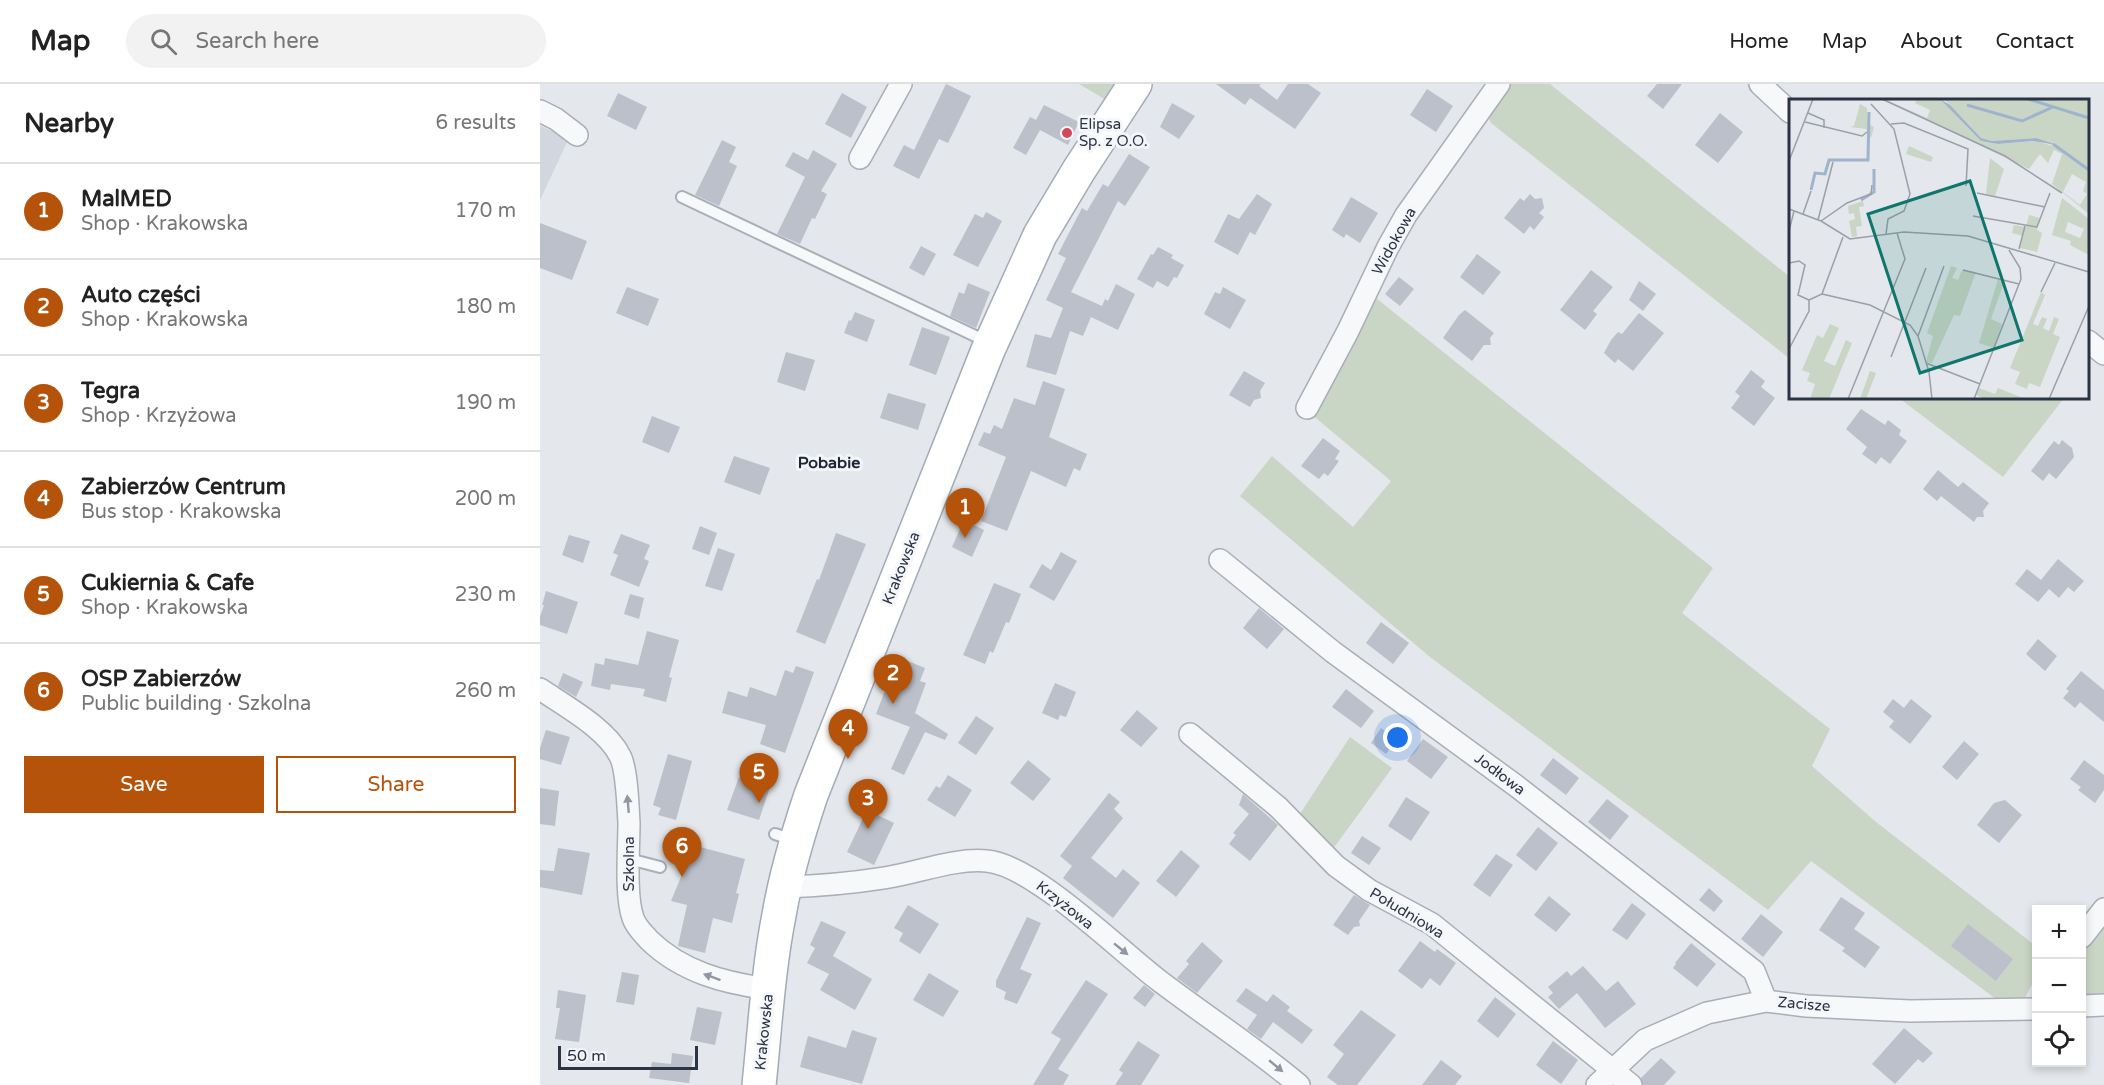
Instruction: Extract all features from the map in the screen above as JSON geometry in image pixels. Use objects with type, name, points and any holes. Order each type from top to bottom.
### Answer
[{"type":"main road","name":"Krakowska","points":[[759,1085],[776,933],[785,887],[786,838],[811,795],[991,343],[1017,284],[1048,220],[1135,84]]},
{"type":"street","points":[[860,158],[901,84]]},
{"type":"street","name":"Widokowa","points":[[1307,408],[1406,216],[1499,84]]},
{"type":"street","points":[[1760,84],[1789,110]]},
{"type":"street","points":[[540,111],[556,119],[577,135]]},
{"type":"street","points":[[2089,343],[2104,354]]},
{"type":"street","name":"Jodłowa","points":[[1220,560],[1334,652],[1515,785],[1754,971],[1766,1000]]},
{"type":"street","name":"Szkolna","points":[[540,689],[612,742],[621,758],[628,803],[628,894],[632,918],[638,929],[684,967],[727,982],[769,989]]},
{"type":"street","name":"Południowa","points":[[1190,734],[1278,807],[1336,866],[1369,890],[1432,924],[1631,1085]]},
{"type":"street","name":"Krzyżowa","points":[[785,887],[885,878],[969,861],[985,861],[1013,869],[1043,886],[1158,979],[1268,1059],[1299,1085]]},
{"type":"street","points":[[2086,932],[2104,909]]},
{"type":"street","name":"Zacisze","points":[[1597,1085],[1645,1040],[1707,1013],[1766,1000],[1806,1006],[1910,1011],[2032,1006]]},
{"type":"street","points":[[2086,1006],[2104,1005]]},
{"type":"lane","points":[[682,197],[991,343]]},
{"type":"lane","points":[[629,859],[660,867]]},
{"type":"shaded area","points":[[540,126],[569,138],[540,200]]},
{"type":"green space","points":[[1079,84],[1118,84],[1108,101]]},
{"type":"green space","points":[[1507,84],[1550,84],[1789,276],[1789,358],[1491,123],[1486,112]]},
{"type":"green space","points":[[1371,294],[1713,568],[1682,613],[1830,729],[1812,766],[1876,822],[2032,943],[2032,984],[2022,1003],[2004,1005],[1811,861],[1768,910],[1430,657],[1240,496],[1272,456],[1353,527],[1391,481],[1311,414]]},
{"type":"green space","points":[[1900,399],[2063,399],[2003,477]]},
{"type":"green space","points":[[1350,737],[1392,768],[1330,853],[1296,820]]},
{"type":"green space","points":[[2104,918],[2104,993],[2086,995],[2086,942]]},
{"type":"building","points":[[946,84],[971,96],[948,143],[939,139],[919,179],[893,166],[904,145],[914,150]]},
{"type":"building","points":[[1216,84],[1261,84],[1259,86],[1277,100],[1288,84],[1308,84],[1321,93],[1295,129],[1250,98],[1245,105]]},
{"type":"building","points":[[1657,84],[1682,84],[1663,109],[1647,96]]},
{"type":"building","points":[[1427,89],[1453,106],[1436,132],[1410,115]]},
{"type":"building","points":[[618,93],[647,107],[636,130],[607,116]]},
{"type":"building","points":[[842,93],[867,107],[851,138],[825,124]]},
{"type":"building","points":[[1172,103],[1195,116],[1179,139],[1160,127]]},
{"type":"building","points":[[1044,105],[1079,122],[1068,145],[1040,130],[1026,155],[1013,148],[1030,117],[1036,120]]},
{"type":"building","points":[[1720,113],[1743,132],[1718,163],[1695,145]]},
{"type":"building","points":[[722,140],[736,147],[729,162],[737,166],[719,206],[695,195]]},
{"type":"building","points":[[813,150],[837,164],[821,191],[827,194],[800,244],[777,234],[805,177],[785,166],[793,152],[808,160]]},
{"type":"building","points":[[1129,154],[1150,167],[1125,206],[1118,201],[1071,292],[1102,306],[1105,299],[1108,301],[1116,284],[1135,294],[1118,330],[1091,317],[1083,336],[1070,331],[1056,375],[1026,367],[1035,334],[1051,338],[1063,308],[1046,300],[1066,258],[1058,254],[1082,208],[1087,211],[1103,184],[1108,187]]},
{"type":"building","points":[[1257,194],[1272,204],[1255,235],[1250,232],[1238,255],[1214,242],[1228,214],[1239,219]]},
{"type":"building","points":[[1530,194],[1535,199],[1542,198],[1544,208],[1539,213],[1544,217],[1534,230],[1530,226],[1524,234],[1504,218],[1520,198],[1524,201]]},
{"type":"building","points":[[1351,197],[1378,213],[1360,243],[1346,234],[1344,238],[1332,230]]},
{"type":"building","points":[[986,212],[1002,221],[978,267],[953,255],[975,214],[983,218]]},
{"type":"building","points":[[540,223],[587,241],[572,280],[540,268]]},
{"type":"building","points":[[921,246],[936,254],[924,276],[909,268]]},
{"type":"building","points":[[1158,247],[1173,255],[1171,258],[1184,265],[1177,278],[1174,277],[1168,287],[1157,281],[1153,288],[1137,279],[1151,254],[1153,255]]},
{"type":"building","points":[[1477,254],[1501,272],[1483,295],[1460,277]]},
{"type":"building","points":[[1591,270],[1613,287],[1593,311],[1597,314],[1585,330],[1560,310]]},
{"type":"building","points":[[1399,277],[1414,289],[1400,306],[1385,294]]},
{"type":"building","points":[[1639,281],[1656,294],[1643,311],[1629,300]]},
{"type":"building","points":[[968,283],[990,292],[976,328],[950,316],[959,292],[964,294]]},
{"type":"building","points":[[627,287],[659,299],[648,326],[616,313]]},
{"type":"building","points":[[1223,287],[1246,300],[1230,329],[1204,314],[1215,292],[1220,294]]},
{"type":"building","points":[[1465,310],[1494,333],[1490,338],[1491,345],[1484,345],[1472,361],[1443,338]]},
{"type":"building","points":[[855,312],[875,320],[867,342],[844,333]]},
{"type":"building","points":[[1639,313],[1664,333],[1633,371],[1618,359],[1615,363],[1604,353],[1618,332],[1622,334]]},
{"type":"building","points":[[922,327],[950,337],[936,375],[909,365]]},
{"type":"building","points":[[786,352],[815,360],[805,391],[777,382]]},
{"type":"building","points":[[1751,370],[1765,381],[1761,387],[1775,398],[1754,426],[1731,408],[1740,396],[1735,392]]},
{"type":"building","points":[[1244,371],[1265,383],[1260,391],[1261,398],[1254,400],[1250,407],[1229,395]]},
{"type":"building","points":[[1043,381],[1065,389],[1049,437],[1087,454],[1080,471],[1074,468],[1066,487],[1031,471],[1007,531],[981,521],[1006,457],[978,445],[984,432],[990,434],[994,425],[1002,429],[1014,398],[1035,405]]},
{"type":"building","points":[[888,393],[926,404],[918,430],[880,418]]},
{"type":"building","points":[[1861,409],[1885,425],[1888,420],[1901,430],[1899,435],[1907,441],[1890,464],[1881,457],[1876,464],[1862,454],[1867,447],[1846,429]]},
{"type":"building","points":[[652,416],[680,427],[669,453],[642,442]]},
{"type":"building","points":[[1323,438],[1340,451],[1335,459],[1339,461],[1328,476],[1324,473],[1319,479],[1301,466]]},
{"type":"building","points":[[2062,440],[2072,448],[2074,457],[2056,479],[2049,473],[2043,481],[2031,471],[2054,441],[2059,445]]},
{"type":"building","points":[[734,456],[770,468],[760,495],[724,482]]},
{"type":"building","points":[[1938,470],[1958,487],[1963,482],[1989,503],[1983,511],[1984,517],[1977,517],[1974,522],[1941,496],[1937,501],[1923,489]]},
{"type":"building","points":[[964,520],[984,530],[972,557],[952,547]]},
{"type":"building","points":[[700,526],[717,533],[709,555],[692,549]]},
{"type":"building","points":[[836,533],[866,544],[825,644],[796,632],[817,579],[819,580]]},
{"type":"building","points":[[621,534],[650,545],[644,559],[649,561],[639,587],[610,575],[618,555],[613,553]]},
{"type":"building","points":[[569,535],[590,541],[583,563],[562,555]]},
{"type":"building","points":[[718,548],[735,554],[722,591],[705,586]]},
{"type":"building","points":[[1061,552],[1077,561],[1054,601],[1029,587],[1042,564],[1051,570]]},
{"type":"building","points":[[2058,559],[2084,581],[2074,592],[2068,587],[2059,598],[2049,589],[2038,602],[2015,584],[2027,569],[2041,580]]},
{"type":"building","points":[[994,583],[1021,594],[1009,623],[1006,622],[993,653],[990,651],[985,664],[963,655]]},
{"type":"building","points":[[546,591],[578,602],[567,634],[540,625]]},
{"type":"building","points":[[630,594],[644,598],[639,619],[624,614]]},
{"type":"building","points":[[1259,608],[1284,629],[1267,649],[1243,628]]},
{"type":"building","points":[[1381,622],[1409,643],[1393,664],[1366,643]]},
{"type":"building","points":[[647,631],[679,640],[669,677],[672,678],[666,702],[643,696],[645,689],[611,684],[610,690],[591,686],[595,663],[604,665],[605,658],[638,665]]},
{"type":"building","points":[[2038,639],[2057,656],[2045,671],[2026,654]]},
{"type":"building","points":[[898,657],[925,668],[920,681],[926,683],[915,713],[948,734],[945,740],[925,732],[904,775],[891,769],[910,727],[876,714]]},
{"type":"building","points":[[796,666],[814,672],[785,753],[760,744],[766,725],[722,713],[728,691],[747,697],[750,687],[776,696],[785,670],[793,673]]},
{"type":"building","points":[[2081,671],[2104,690],[2104,722],[2080,702],[2075,708],[2063,698],[2069,691],[2066,689]]},
{"type":"building","points":[[563,673],[583,682],[576,697],[558,686]]},
{"type":"building","points":[[1055,683],[1076,692],[1066,717],[1060,715],[1058,720],[1042,713]]},
{"type":"building","points":[[1346,689],[1374,711],[1361,728],[1332,707]]},
{"type":"building","points":[[1893,699],[1904,708],[1911,699],[1932,716],[1910,744],[1889,727],[1894,721],[1883,712]]},
{"type":"building","points":[[1137,710],[1158,728],[1141,747],[1120,730]]},
{"type":"building","points":[[976,716],[994,728],[976,755],[958,743]]},
{"type":"building","points":[[1381,728],[1397,739],[1386,754],[1371,743]]},
{"type":"building","points":[[546,730],[570,737],[561,765],[540,759],[540,748]]},
{"type":"building","points":[[1423,739],[1448,757],[1431,779],[1407,761]]},
{"type":"building","points":[[1964,741],[1979,754],[1957,780],[1942,767]]},
{"type":"building","points":[[668,754],[692,761],[676,820],[658,815],[661,808],[653,805]]},
{"type":"building","points":[[1553,758],[1579,778],[1566,795],[1540,775]]},
{"type":"building","points":[[1028,760],[1051,779],[1033,801],[1010,783]]},
{"type":"building","points":[[2084,760],[2104,775],[2104,790],[2095,803],[2078,790],[2081,787],[2070,779]]},
{"type":"building","points":[[948,775],[972,790],[955,817],[927,800],[936,786],[940,788]]},
{"type":"building","points":[[739,777],[747,780],[756,777],[759,784],[770,787],[759,820],[727,810]]},
{"type":"building","points":[[540,788],[559,791],[555,826],[540,824]]},
{"type":"building","points":[[1109,793],[1120,802],[1114,809],[1123,818],[1091,858],[1116,878],[1123,869],[1140,883],[1113,918],[1063,878],[1072,866],[1060,856]]},
{"type":"building","points":[[1243,794],[1278,825],[1250,861],[1229,844],[1236,835],[1233,833],[1249,814],[1239,805]]},
{"type":"building","points":[[1406,797],[1430,812],[1411,841],[1388,826]]},
{"type":"building","points":[[1607,799],[1629,816],[1610,840],[1588,822]]},
{"type":"building","points":[[2005,800],[2022,815],[1999,843],[1977,825],[1994,803]]},
{"type":"building","points":[[867,810],[894,823],[874,865],[847,852]]},
{"type":"building","points":[[1538,827],[1558,843],[1536,871],[1516,855]]},
{"type":"building","points":[[1362,836],[1381,848],[1369,865],[1351,853]]},
{"type":"building","points":[[685,843],[745,859],[736,893],[739,894],[732,923],[713,918],[705,953],[678,946],[687,905],[671,901],[681,877]]},
{"type":"building","points":[[558,848],[590,853],[582,895],[540,887],[540,870],[554,871]]},
{"type":"building","points":[[1181,850],[1200,866],[1176,897],[1156,881]]},
{"type":"building","points":[[1496,854],[1513,865],[1490,897],[1473,885]]},
{"type":"building","points":[[1709,888],[1723,901],[1714,912],[1699,900]]},
{"type":"building","points":[[1354,895],[1370,905],[1359,921],[1360,926],[1354,927],[1348,935],[1333,925]]},
{"type":"building","points":[[1549,896],[1571,914],[1556,932],[1534,915]]},
{"type":"building","points":[[1841,897],[1865,913],[1854,929],[1880,947],[1865,968],[1842,951],[1845,948],[1819,930]]},
{"type":"building","points":[[1632,903],[1646,914],[1627,940],[1612,930]]},
{"type":"building","points":[[908,905],[939,924],[920,954],[899,941],[903,933],[894,928]]},
{"type":"building","points":[[1761,914],[1783,932],[1763,957],[1741,939]]},
{"type":"building","points":[[1027,917],[1041,923],[1020,969],[1032,974],[1017,1004],[1004,999],[1006,992],[996,987],[996,981]]},
{"type":"building","points":[[821,921],[846,932],[833,956],[872,979],[855,1010],[820,990],[829,974],[807,963],[815,948],[810,945]]},
{"type":"building","points":[[1968,924],[2013,959],[1996,981],[1951,946]]},
{"type":"building","points":[[1420,941],[1435,952],[1437,949],[1456,963],[1440,986],[1430,978],[1422,989],[1398,971]]},
{"type":"building","points":[[1202,942],[1223,961],[1197,993],[1177,978],[1189,964],[1186,961]]},
{"type":"building","points":[[1691,943],[1716,964],[1697,987],[1673,968]]},
{"type":"building","points":[[1583,966],[1606,991],[1618,981],[1636,1004],[1605,1028],[1577,993],[1559,1009],[1548,997],[1553,993],[1548,987],[1567,971],[1571,976]]},
{"type":"building","points":[[622,972],[639,975],[634,1005],[616,1002]]},
{"type":"building","points":[[929,973],[959,991],[943,1017],[913,1000]]},
{"type":"building","points":[[1086,980],[1108,994],[1058,1069],[1069,1075],[1063,1085],[1033,1085],[1061,1039],[1051,1033]]},
{"type":"building","points":[[1144,985],[1155,994],[1145,1007],[1133,998]]},
{"type":"building","points":[[1246,988],[1267,1002],[1273,994],[1290,1007],[1287,1011],[1313,1030],[1302,1044],[1273,1022],[1261,1039],[1247,1029],[1257,1015],[1236,1001]]},
{"type":"building","points":[[558,990],[586,995],[579,1042],[555,1039],[560,1008],[556,1008]]},
{"type":"building","points":[[1495,997],[1516,1014],[1498,1038],[1477,1021]]},
{"type":"building","points":[[697,1007],[722,1012],[715,1045],[690,1040]]},
{"type":"building","points":[[1361,1010],[1396,1035],[1357,1085],[1338,1085],[1327,1077],[1344,1054],[1333,1045]]},
{"type":"building","points":[[1904,1028],[1933,1053],[1923,1063],[1918,1059],[1895,1084],[1872,1064]]},
{"type":"building","points":[[852,1030],[877,1038],[862,1084],[800,1067],[808,1036],[846,1048]]},
{"type":"building","points":[[1138,1041],[1160,1055],[1141,1085],[1115,1085],[1123,1073],[1119,1070]]},
{"type":"building","points":[[1553,1041],[1578,1060],[1561,1084],[1536,1065]]},
{"type":"building","points":[[672,1053],[693,1056],[689,1083],[649,1078],[652,1062],[671,1064]]},
{"type":"building","points":[[1661,1058],[1676,1072],[1664,1085],[1643,1085],[1641,1078]]},
{"type":"building","points":[[1441,1060],[1462,1076],[1455,1085],[1422,1085]]},
{"type":"place","name":"Elipsa Sp. z O.O.","points":[[1067,133]]},
{"type":"place","name":"MalMED","points":[[965,538]]},
{"type":"place","name":"Auto części","points":[[893,704]]},
{"type":"place","name":"Zabierzów Centrum","points":[[848,759]]},
{"type":"place","name":"Cukiernia & Cafe","points":[[759,803]]},
{"type":"place","name":"Tegra","points":[[868,829]]},
{"type":"place","name":"OSP Zabierzów","points":[[682,877]]},
{"type":"district","name":"Pobabie","points":[[829,463]]}]
